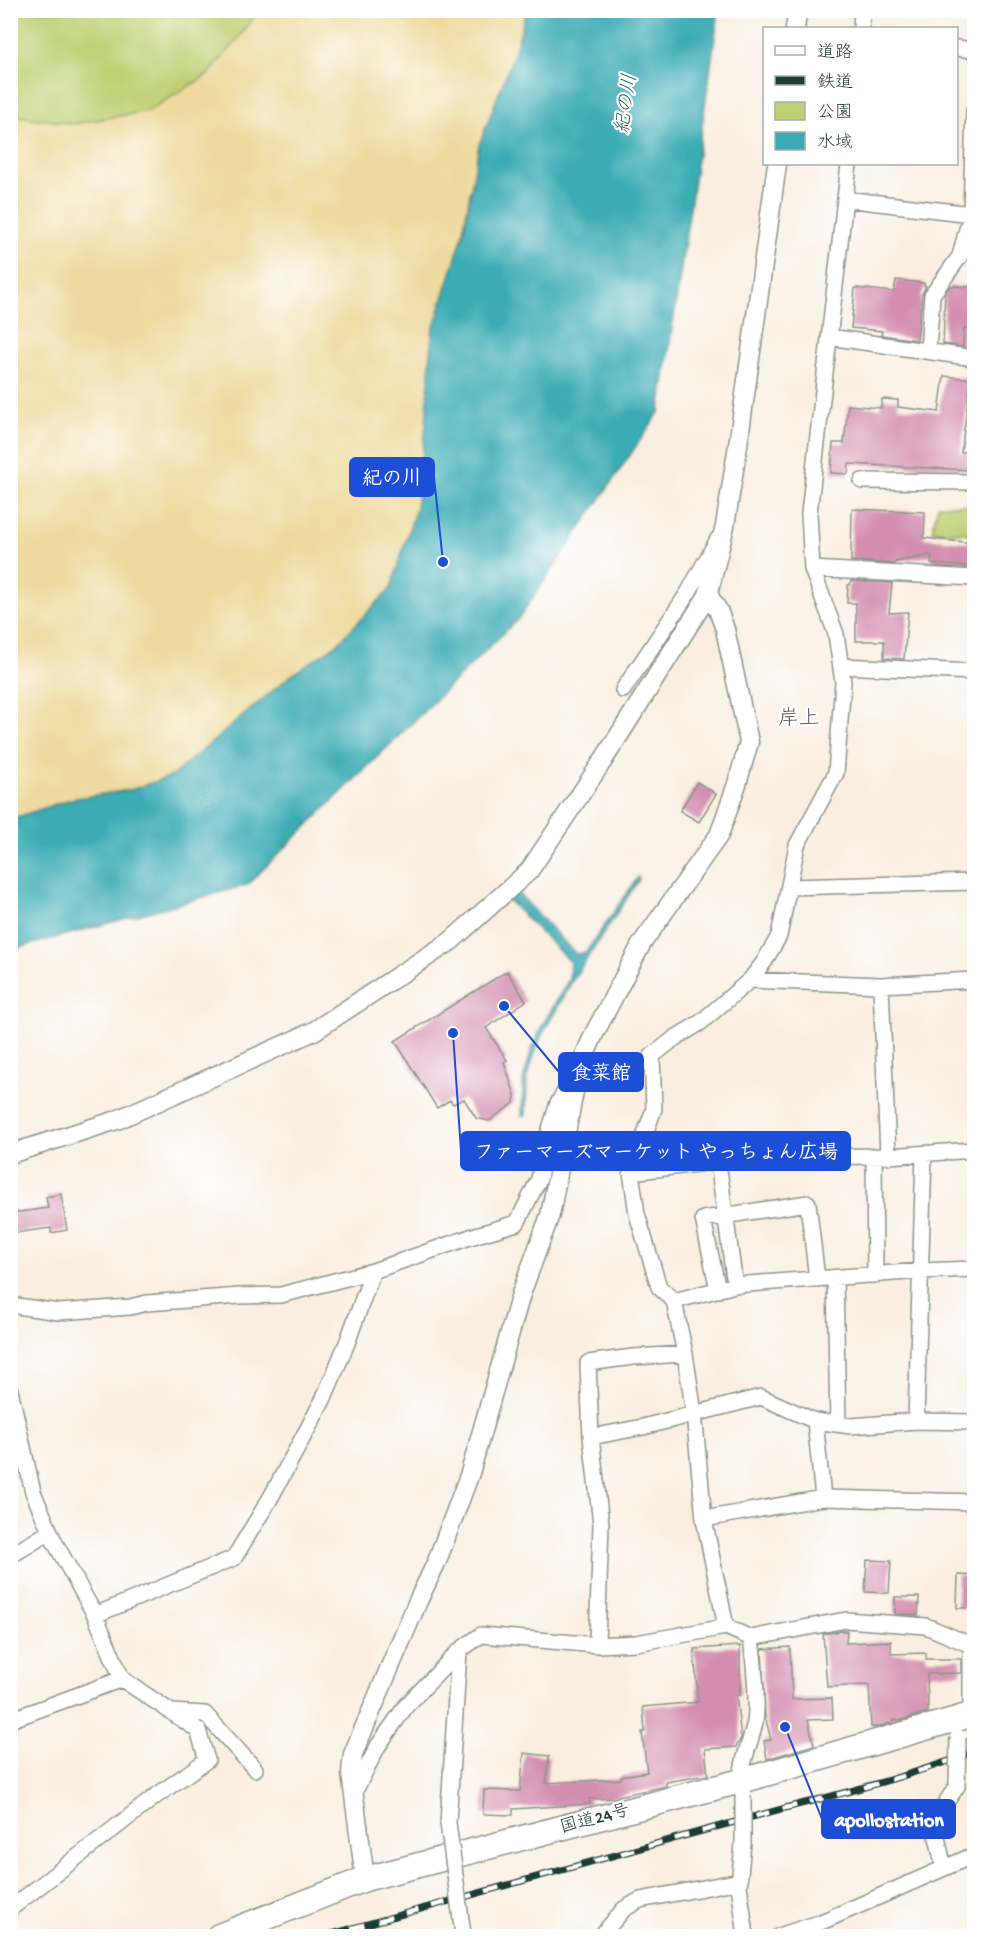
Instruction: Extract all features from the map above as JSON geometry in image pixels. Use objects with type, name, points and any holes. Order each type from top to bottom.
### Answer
[{"type":"highway","name":"国道24号","points":[[219,1936],[365,1879],[742,1788],[965,1723]]},
{"type":"street","points":[[795,27],[798,10]]},
{"type":"street","points":[[861,27],[862,10]]},
{"type":"street","points":[[958,48],[975,50]]},
{"type":"street","points":[[928,351],[932,295],[960,256],[973,214],[975,110]]},
{"type":"street","points":[[10,1154],[117,1120],[314,1030],[451,940],[529,871],[708,596],[725,526],[777,165]]},
{"type":"street","points":[[726,1627],[704,1520],[694,1413],[685,1353],[674,1301],[659,1287],[637,1214],[631,1172],[654,1109],[652,1056],[675,1038],[700,1023],[750,980],[779,936],[797,845],[836,773],[843,682],[836,634],[812,569],[809,513],[849,165]]},
{"type":"street","points":[[845,199],[973,214]]},
{"type":"street","points":[[829,338],[975,358]]},
{"type":"street","points":[[862,481],[975,482]]},
{"type":"street","points":[[623,690],[688,593],[725,526]]},
{"type":"street","points":[[812,569],[975,578]]},
{"type":"street","points":[[10,1305],[59,1312],[129,1307],[147,1303],[281,1295],[373,1271],[473,1236],[518,1224],[539,1179],[546,1142],[558,1103],[578,1071],[594,1034],[642,943],[719,835],[746,752],[749,742],[725,629],[718,610],[708,596]]},
{"type":"street","points":[[841,666],[975,672]]},
{"type":"street","points":[[789,886],[975,882]]},
{"type":"street","points":[[750,980],[881,985],[975,980]]},
{"type":"street","points":[[875,1275],[881,1156],[881,985]]},
{"type":"street","points":[[365,1879],[351,1773],[353,1754],[437,1561],[470,1473],[521,1294],[550,1215],[578,1071]]},
{"type":"street","points":[[631,1172],[754,1158],[881,1156],[975,1150]]},
{"type":"street","points":[[916,1421],[924,1154]]},
{"type":"street","points":[[718,1162],[735,1286]]},
{"type":"street","points":[[718,1290],[703,1219],[808,1203],[817,1279]]},
{"type":"street","points":[[674,1301],[735,1286],[921,1271],[975,1269]]},
{"type":"street","points":[[95,1615],[234,1558],[271,1497],[323,1400],[373,1271]]},
{"type":"street","points":[[835,1278],[838,1424]]},
{"type":"street","points":[[597,1645],[601,1524],[591,1437],[588,1363],[685,1353]]},
{"type":"street","points":[[10,1390],[33,1492],[50,1532],[95,1615],[122,1679],[198,1730],[207,1760],[156,1796],[10,1909]]},
{"type":"street","points":[[591,1437],[643,1427],[761,1397],[815,1421],[851,1426],[916,1421],[975,1422]]},
{"type":"street","points":[[815,1421],[823,1498]]},
{"type":"street","points":[[704,1520],[823,1498],[975,1502]]},
{"type":"street","points":[[10,1556],[50,1532]]},
{"type":"street","points":[[355,1791],[378,1746],[406,1706],[459,1651],[481,1635],[597,1645],[636,1643],[726,1627],[751,1638],[846,1620],[926,1626],[973,1642],[971,1706],[965,1723],[957,1786],[943,1807],[936,1833],[944,1868]]},
{"type":"street","points":[[746,1936],[740,1881],[743,1843],[742,1788],[755,1720],[754,1660],[751,1638]]},
{"type":"street","points":[[459,1651],[448,1823],[463,1935]]},
{"type":"street","points":[[10,1720],[122,1679]]},
{"type":"street","points":[[169,1711],[205,1714],[255,1769]]},
{"type":"street","points":[[779,1936],[820,1930],[944,1868],[975,1855]]},
{"type":"street","points":[[601,1936],[624,1909],[640,1900],[740,1881]]},
{"type":"green space","points":[[11,11],[257,11],[246,29],[209,74],[148,111],[74,124],[11,115]]},
{"type":"green space","points":[[938,505],[974,505],[974,534],[932,531]]},
{"type":"sand","points":[[257,11],[526,11],[514,54],[479,145],[426,425],[416,508],[391,588],[336,645],[290,676],[172,776],[130,790],[71,799],[11,819],[11,115],[74,124],[148,111],[209,74],[246,29]]},
{"type":"water","points":[[526,11],[719,11],[660,411],[520,617],[247,885],[11,950],[11,819],[71,799],[130,790],[172,776],[290,676],[336,645],[391,588],[416,508],[426,425],[432,333],[463,235],[479,145],[514,54]]},
{"type":"water","points":[[638,877],[639,880],[574,978],[540,1039],[527,1077],[526,1115],[522,1116],[523,1081],[531,1051],[539,1031],[569,979],[570,962],[508,900],[517,892],[576,954],[586,952]]},
{"type":"building","points":[[896,280],[924,283],[926,286],[922,294],[917,340],[881,335],[882,331],[851,328],[855,288],[894,292]]},
{"type":"building","points":[[950,286],[975,287],[975,329],[964,328],[963,347],[943,344],[945,293]]},
{"type":"building","points":[[944,376],[971,379],[961,452],[971,452],[970,470],[849,464],[848,474],[831,473],[833,443],[844,443],[848,405],[881,408],[882,399],[898,400],[898,407],[939,412]]},
{"type":"building","points":[[852,509],[925,512],[924,538],[975,543],[975,567],[931,564],[932,555],[894,564],[851,561]]},
{"type":"building","points":[[851,581],[892,583],[889,613],[908,612],[904,659],[884,658],[884,641],[856,641],[856,603],[847,603],[848,585]]},
{"type":"building","points":[[697,782],[716,794],[699,822],[680,811]]},
{"type":"building","points":[[507,971],[526,1001],[486,1028],[507,1060],[504,1062],[515,1095],[514,1103],[489,1121],[476,1118],[464,1099],[453,1104],[450,1100],[437,1108],[395,1041]]},
{"type":"building","points":[[61,1194],[67,1230],[51,1233],[51,1228],[14,1233],[12,1213],[48,1208],[46,1197]]},
{"type":"building","points":[[867,1560],[891,1561],[889,1593],[865,1592]]},
{"type":"building","points":[[958,1575],[975,1576],[975,1608],[957,1608]]},
{"type":"building","points":[[895,1597],[919,1597],[918,1615],[895,1614]]},
{"type":"building","points":[[847,1631],[846,1643],[891,1641],[891,1654],[926,1653],[926,1659],[961,1659],[961,1673],[927,1674],[928,1712],[902,1720],[893,1720],[879,1727],[871,1727],[869,1685],[827,1687],[823,1634]]},
{"type":"building","points":[[740,1646],[740,1695],[736,1695],[741,1738],[736,1747],[705,1749],[708,1775],[666,1782],[666,1786],[618,1796],[618,1798],[589,1799],[590,1804],[513,1809],[513,1815],[483,1814],[484,1790],[520,1791],[524,1753],[549,1756],[546,1783],[621,1779],[621,1776],[647,1772],[642,1732],[645,1732],[643,1707],[698,1702],[694,1649]]},
{"type":"building","points":[[790,1647],[792,1699],[832,1698],[833,1719],[808,1720],[814,1745],[767,1759],[764,1741],[771,1740],[765,1716],[762,1649]]},
{"type":"railway","points":[[324,1936],[857,1789],[974,1752]]},
{"type":"place","name":"紀の川","points":[[443,562]]},
{"type":"place","name":"食菜館","points":[[504,1006]]},
{"type":"place","name":"ファーマーズマーケット やっちょん広場","points":[[453,1033]]},
{"type":"place","name":"apollostation","points":[[785,1727]]},
{"type":"district","name":"岸上","points":[[799,720]]}]
